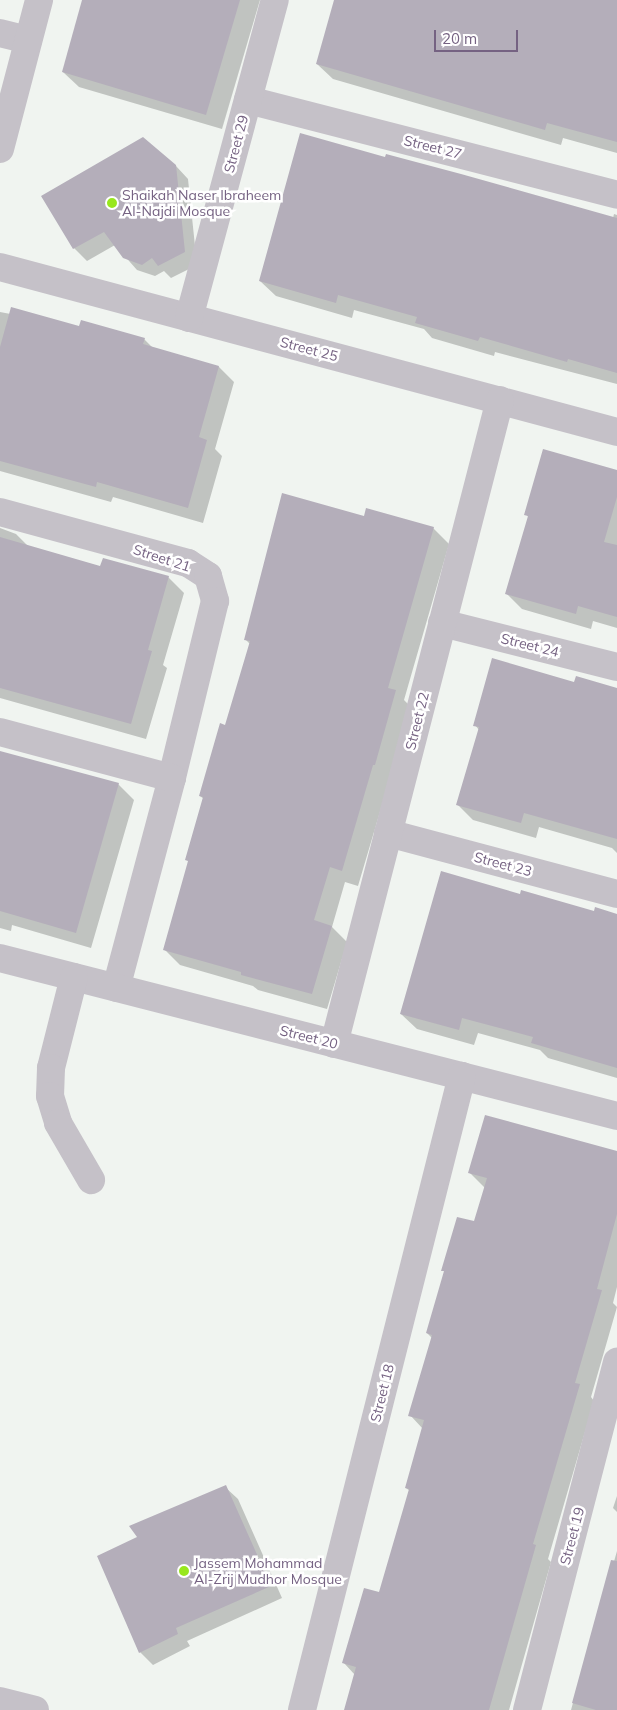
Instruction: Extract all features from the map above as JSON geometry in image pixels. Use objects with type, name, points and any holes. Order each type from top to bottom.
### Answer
[{"type":"street","points":[[0,149],[39,0]]},
{"type":"street","name":"Street 29","points":[[189,318],[275,0]]},
{"type":"street","points":[[0,33],[28,40]]},
{"type":"street","name":"Street 27","points":[[248,100],[617,195]]},
{"type":"street","name":"Street 25","points":[[0,267],[617,432]]},
{"type":"street","name":"Street 22","points":[[334,1044],[500,400]]},
{"type":"street","name":"Street 21","points":[[0,512],[188,563],[208,576],[215,602],[172,778],[116,988]]},
{"type":"street","name":"Street 24","points":[[442,624],[617,667]]},
{"type":"street","points":[[0,732],[172,778]]},
{"type":"street","name":"Street 23","points":[[388,834],[617,894]]},
{"type":"street","name":"Street 20","points":[[0,958],[617,1116]]},
{"type":"street","points":[[74,977],[52,1068],[50,1096],[58,1123],[91,1180]]},
{"type":"street","name":"Street 18","points":[[302,1710],[462,1076]]},
{"type":"street","name":"Street 19","points":[[527,1710],[617,1361]]},
{"type":"street","points":[[0,1701],[35,1710]]},
{"type":"building","points":[[82,0],[240,0],[206,115],[62,72]]},
{"type":"building","points":[[334,0],[617,0],[617,142],[547,123],[545,130],[316,64]]},
{"type":"building","points":[[300,133],[385,157],[386,154],[461,174],[617,218],[617,373],[568,359],[567,362],[480,337],[478,341],[415,323],[417,317],[338,295],[336,303],[259,281]]},
{"type":"building","name":"Shaikah Naser Ibraheem Al-Najdi Mosque","points":[[143,137],[176,165],[185,252],[158,266],[152,258],[142,265],[123,258],[104,232],[73,249],[41,196]]},
{"type":"building","points":[[11,307],[79,326],[81,320],[145,338],[143,344],[219,366],[199,437],[207,440],[188,508],[97,482],[96,487],[0,461],[0,347]]},
{"type":"building","points":[[543,449],[617,470],[617,497],[604,542],[617,545],[617,617],[578,606],[576,614],[505,594],[528,516],[524,515]]},
{"type":"building","points":[[282,493],[364,516],[366,508],[434,527],[388,688],[396,690],[375,765],[373,765],[342,871],[330,867],[314,920],[332,926],[312,994],[241,975],[241,972],[163,950],[188,861],[185,860],[203,797],[199,796],[220,723],[225,725],[250,641],[244,640]]},
{"type":"building","points":[[0,537],[100,566],[103,558],[169,576],[148,650],[152,651],[131,724],[0,688]]},
{"type":"building","points":[[492,658],[574,682],[576,676],[617,688],[617,839],[524,813],[521,823],[456,805],[479,727],[473,726]]},
{"type":"building","points":[[0,751],[119,783],[76,933],[0,911]]},
{"type":"building","points":[[441,871],[520,894],[521,890],[594,911],[595,907],[617,914],[617,1068],[531,1043],[533,1037],[462,1018],[459,1030],[400,1014]]},
{"type":"building","points":[[485,1115],[617,1151],[617,1214],[597,1289],[602,1290],[575,1383],[580,1384],[533,1544],[536,1545],[489,1710],[344,1710],[356,1667],[342,1663],[364,1588],[379,1592],[409,1489],[405,1488],[424,1420],[408,1416],[432,1335],[426,1333],[444,1271],[441,1271],[457,1217],[474,1221],[487,1178],[468,1173]]},
{"type":"building","name":"Jassem Mohammad Al-Zrij Mudhor Mosque","points":[[226,1485],[271,1586],[176,1628],[178,1634],[139,1653],[97,1556],[137,1537],[129,1526]]},
{"type":"building","points":[[611,1560],[617,1561],[617,1710],[596,1710],[572,1703]]},
{"type":"place","name":"Shaikah Naser Ibraheem Al-Najdi Mosque","points":[[112,203]]},
{"type":"place","name":"Jassem Mohammad Al-Zrij Mudhor Mosque","points":[[184,1571]]}]
